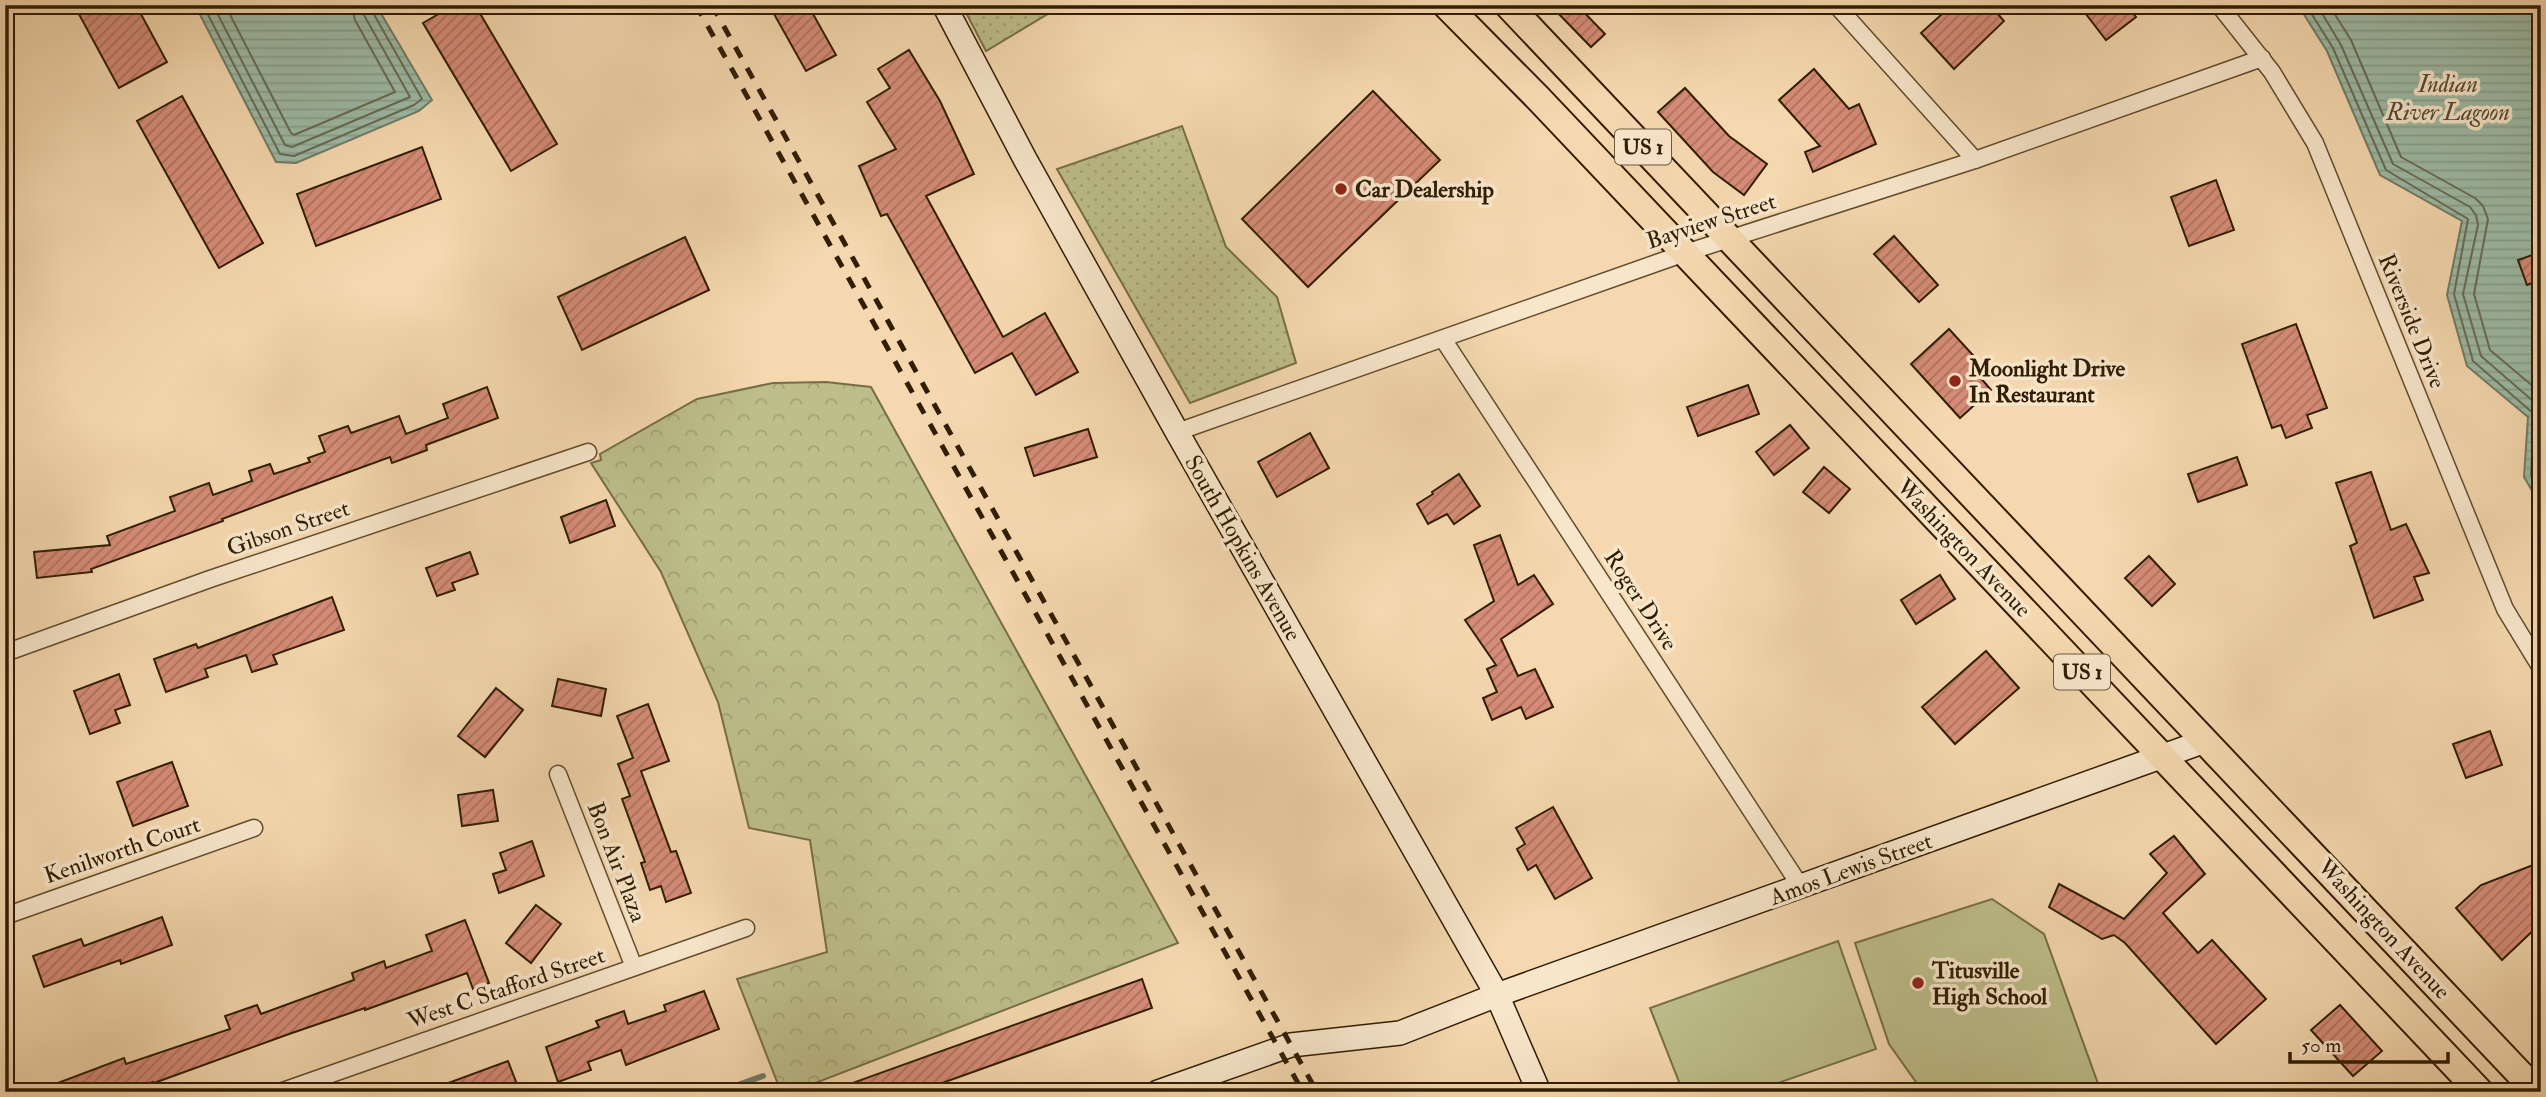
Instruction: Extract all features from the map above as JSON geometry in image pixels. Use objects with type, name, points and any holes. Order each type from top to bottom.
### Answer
[{"type":"main road","name":"Washington Avenue","points":[[1446,5],[1538,98],[2480,1092]]},
{"type":"main road","name":"Washington Avenue","points":[[1508,5],[2537,1092]]},
{"type":"main road","points":[[1927,509],[1959,480]]},
{"type":"main road","points":[[2419,1027],[2448,996]]},
{"type":"street","name":"South Hopkins Avenue","points":[[944,5],[1025,159],[1177,432],[1497,995],[1539,1092]]},
{"type":"street","points":[[1836,5],[1975,160]]},
{"type":"street","name":"Riverside Drive","points":[[2219,5],[2262,58],[2315,143],[2505,609],[2541,668]]},
{"type":"street","name":"Bayview Street","points":[[1177,432],[1685,253],[1975,160],[2262,58]]},
{"type":"street","name":"Roger Drive","points":[[1443,339],[1801,887]]},
{"type":"street","name":"Gibson Street","points":[[5,653],[209,579],[587,452]]},
{"type":"street","name":"Amos Lewis Street","points":[[1158,1092],[1291,1045],[1400,1033],[1497,995],[2205,741]]},
{"type":"street","name":"Bon Air Plaza","points":[[558,774],[634,967]]},
{"type":"street","name":"Kenilworth Court","points":[[5,916],[254,828]]},
{"type":"street","name":"West C Stafford Street","points":[[280,1092],[746,928]]},
{"type":"green space","points":[[962,5],[1060,5],[1061,6],[986,51]]},
{"type":"green space","points":[[1182,126],[1226,247],[1277,297],[1296,363],[1190,403],[1057,169]]},
{"type":"green space","points":[[826,382],[871,387],[1178,943],[792,1092],[781,1092],[737,979],[827,952],[810,840],[749,828],[718,702],[661,572],[591,463],[601,460],[600,454],[697,399],[773,383]]},
{"type":"green space","points":[[1992,899],[2044,934],[2101,1092],[1923,1092],[1889,1044],[1855,943]]},
{"type":"green space","points":[[1838,941],[1876,1049],[1752,1092],[1683,1092],[1650,1008]]},
{"type":"water","points":[[195,5],[376,5],[432,100],[419,111],[296,163],[276,162]]},
{"type":"water","name":"Indian River Lagoon","points":[[2298,5],[2541,5],[2541,506],[2524,477],[2528,417],[2467,366],[2447,295],[2462,221],[2380,175],[2327,51]]},
{"type":"building","points":[[74,5],[136,5],[167,62],[119,88]]},
{"type":"building","points":[[454,5],[475,5],[557,144],[511,171],[423,23]]},
{"type":"building","points":[[769,5],[808,5],[836,55],[806,71]]},
{"type":"building","points":[[1550,5],[1577,5],[1605,34],[1591,47]]},
{"type":"building","points":[[1952,5],[1990,5],[2004,21],[1954,69],[1921,33]]},
{"type":"building","points":[[2079,5],[2127,5],[2136,17],[2106,40]]},
{"type":"building","points":[[909,50],[940,101],[974,174],[926,196],[1003,337],[1045,313],[1078,372],[1036,395],[1012,353],[975,373],[887,214],[881,216],[859,166],[896,149],[867,102],[890,88],[878,69]]},
{"type":"building","points":[[1814,69],[1849,109],[1859,104],[1876,144],[1813,172],[1805,152],[1820,146],[1779,100]]},
{"type":"building","points":[[1685,88],[1729,136],[1767,164],[1744,195],[1713,172],[1658,112]]},
{"type":"building","name":"Car Dealership","points":[[1373,91],[1440,160],[1308,287],[1242,219]]},
{"type":"building","points":[[182,96],[263,243],[219,268],[137,121]]},
{"type":"building","points":[[422,147],[441,199],[316,246],[297,194]]},
{"type":"building","points":[[2216,180],[2234,230],[2189,246],[2171,197]]},
{"type":"building","points":[[1894,236],[1938,285],[1919,302],[1874,254]]},
{"type":"building","points":[[685,237],[709,290],[582,350],[558,297]]},
{"type":"building","points":[[2541,252],[2541,280],[2527,285],[2518,260]]},
{"type":"building","points":[[2296,324],[2327,408],[2307,415],[2312,428],[2286,438],[2281,425],[2272,428],[2242,344]]},
{"type":"building","points":[[1949,329],[1981,364],[1974,370],[1991,390],[1960,418],[1911,364]]},
{"type":"building","points":[[1748,385],[1759,414],[1698,436],[1687,407]]},
{"type":"building","points":[[487,387],[498,418],[426,445],[427,450],[392,463],[390,457],[91,569],[92,572],[37,578],[34,552],[110,545],[107,536],[175,511],[170,497],[209,483],[213,495],[252,481],[249,471],[270,464],[274,474],[310,462],[308,458],[325,452],[319,436],[348,426],[351,433],[399,416],[406,434],[448,418],[443,404]]},
{"type":"building","points":[[1790,425],[1809,448],[1774,475],[1756,452]]},
{"type":"building","points":[[1088,429],[1097,457],[1034,476],[1025,448]]},
{"type":"building","points":[[1310,433],[1329,468],[1277,497],[1258,462]]},
{"type":"building","points":[[2237,457],[2247,485],[2198,502],[2188,474]]},
{"type":"building","points":[[1824,467],[1850,489],[1829,513],[1803,492]]},
{"type":"building","points":[[2371,472],[2391,530],[2406,524],[2429,573],[2414,577],[2423,600],[2374,618],[2350,546],[2357,543],[2336,483]]},
{"type":"building","points":[[1459,474],[1480,506],[1454,524],[1447,514],[1428,524],[1417,504]]},
{"type":"building","points":[[606,500],[615,526],[570,543],[561,517]]},
{"type":"building","points":[[1500,535],[1518,585],[1534,575],[1553,604],[1501,639],[1518,676],[1535,669],[1553,707],[1526,719],[1521,707],[1492,720],[1483,698],[1497,692],[1487,669],[1496,665],[1465,620],[1494,601],[1474,545]]},
{"type":"building","points":[[470,552],[478,574],[452,583],[455,590],[437,596],[426,568]]},
{"type":"building","points":[[2149,556],[2175,584],[2152,606],[2125,578]]},
{"type":"building","points":[[1940,575],[1955,599],[1916,624],[1901,600]]},
{"type":"building","points":[[332,597],[344,630],[273,655],[277,664],[252,672],[246,655],[205,669],[208,677],[166,692],[154,659],[196,644],[198,648]]},
{"type":"building","points":[[1986,651],[2019,688],[1955,744],[1922,707]]},
{"type":"building","points":[[119,674],[130,705],[115,710],[120,723],[90,734],[74,691]]},
{"type":"building","points":[[558,679],[606,689],[601,716],[552,706]]},
{"type":"building","points":[[496,688],[523,710],[485,757],[458,736]]},
{"type":"building","points":[[648,704],[669,761],[641,771],[671,852],[676,851],[691,893],[666,902],[661,886],[650,890],[641,863],[645,862],[622,799],[630,796],[618,764],[633,758],[617,716]]},
{"type":"building","points":[[2490,731],[2502,765],[2466,778],[2453,744]]},
{"type":"building","points":[[172,762],[188,806],[133,826],[117,782]]},
{"type":"building","points":[[493,790],[498,821],[462,826],[458,795]]},
{"type":"building","points":[[1553,807],[1592,878],[1555,899],[1536,865],[1528,870],[1517,849],[1525,844],[1516,828]]},
{"type":"building","points":[[2174,836],[2205,874],[2163,913],[2198,953],[2212,940],[2266,999],[2216,1044],[2125,943],[2114,935],[2102,939],[2049,907],[2059,884],[2124,919],[2167,873],[2150,854]]},
{"type":"building","points":[[532,841],[544,876],[499,893],[493,874],[506,870],[500,853]]},
{"type":"building","points":[[2541,862],[2541,923],[2502,960],[2456,908],[2481,885]]},
{"type":"building","points":[[536,905],[561,924],[531,963],[506,943]]},
{"type":"building","points":[[162,917],[172,945],[121,964],[120,960],[44,987],[33,956],[81,939],[84,946]]},
{"type":"building","points":[[465,920],[489,983],[473,989],[467,973],[123,1092],[42,1092],[42,1089],[124,1058],[126,1064],[230,1029],[225,1016],[257,1005],[261,1014],[354,980],[352,973],[384,961],[386,968],[432,951],[426,935]]},
{"type":"building","points":[[1142,979],[1152,1008],[917,1092],[833,1090]]},
{"type":"building","points":[[704,991],[719,1029],[626,1065],[621,1050],[588,1062],[591,1070],[558,1082],[546,1047],[599,1027],[596,1021],[624,1011],[628,1024],[666,1011],[664,1005]]},
{"type":"building","points":[[2340,1005],[2382,1051],[2353,1076],[2311,1030]]},
{"type":"building","points":[[508,1061],[520,1092],[429,1090]]},
{"type":"waterway","points":[[718,1092],[763,1076]]},
{"type":"railway","points":[[696,5],[1303,1092]]},
{"type":"railway","points":[[712,5],[1317,1092]]},
{"type":"place","name":"Car Dealership","points":[[1341,189]]},
{"type":"place","name":"Moonlight Drive In Restaurant","points":[[1955,381]]},
{"type":"place","name":"Titusville High School","points":[[1918,983]]}]
